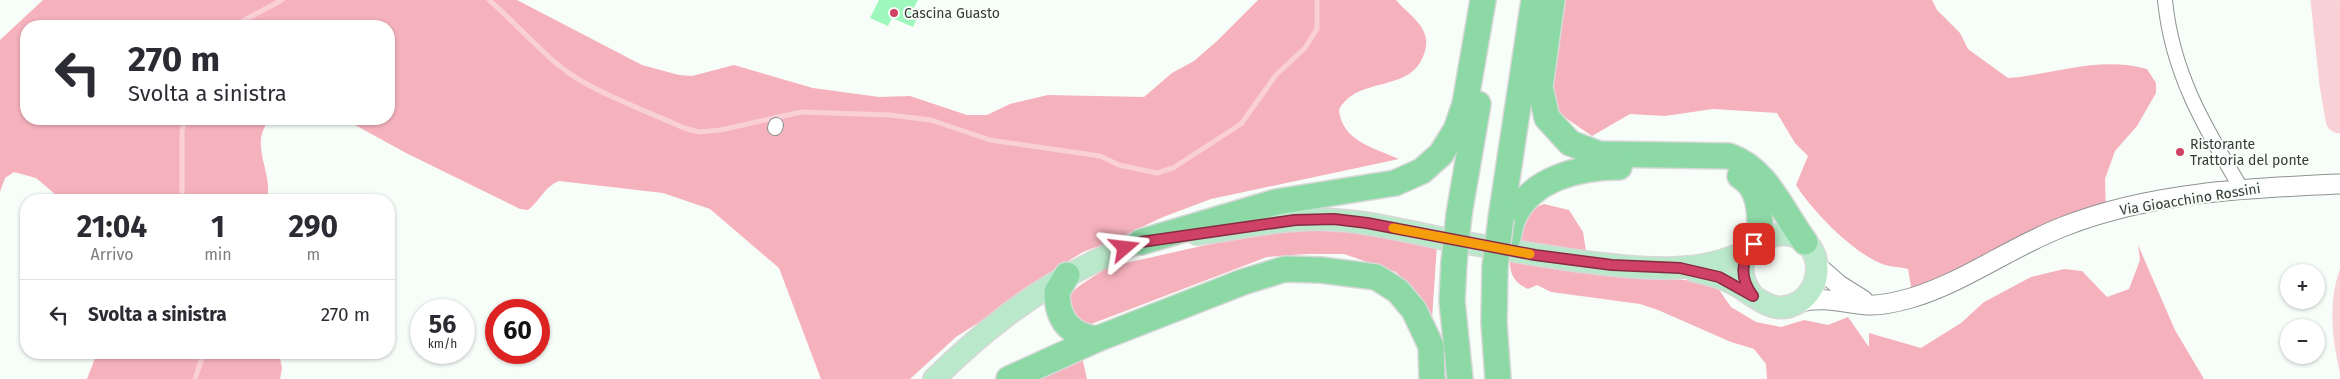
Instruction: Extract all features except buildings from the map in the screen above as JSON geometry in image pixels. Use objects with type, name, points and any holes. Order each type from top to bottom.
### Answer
[{"type":"highway","points":[[1141,242],[1276,202],[1396,183],[1422,171],[1441,154],[1456,130],[1465,104],[1483,0]]},
{"type":"highway","points":[[1460,379],[1452,301],[1454,262],[1459,214],[1496,0]]},
{"type":"highway","points":[[1498,379],[1494,323],[1504,228],[1534,0]]},
{"type":"highway","points":[[1552,0],[1541,94],[1547,118],[1570,144],[1599,154],[1729,156],[1741,160],[1764,179],[1805,242]]},
{"type":"highway","points":[[1504,228],[1533,193],[1562,175],[1596,167],[1716,168],[1734,172],[1745,179],[1758,201],[1754,244]]},
{"type":"highway","points":[[1009,379],[1097,339],[1262,275],[1285,269],[1321,270],[1376,278],[1398,291],[1414,310],[1426,333],[1431,346],[1432,379]]},
{"type":"highway","points":[[1501,270],[1516,379]]},
{"type":"highway","points":[[1067,275],[1057,292],[1060,314],[1073,331],[1082,337],[1097,339]]},
{"type":"main road","points":[[934,379],[994,324],[1026,300],[1067,275],[1109,254],[1141,242],[1295,220],[1334,219],[1367,223],[1535,255],[1612,265],[1680,268],[1720,263],[1770,234],[1782,233],[1805,242],[1816,264],[1813,286],[1800,302],[1780,308],[1770,306],[1719,277],[1680,268]]},
{"type":"main road","points":[[1753,296],[1747,288],[1742,269],[1754,244]]},
{"type":"street","points":[[2165,0],[2168,32],[2181,76],[2210,137],[2241,188]]},
{"type":"street","name":"Via Gioacchino Rossini","points":[[1800,302],[1824,298],[1878,305],[1913,298],[1951,282],[2066,225],[2132,206],[2241,188],[2340,184]]},
{"type":"street","points":[[1816,264],[1826,275],[1853,295],[1878,305]]},
{"type":"shaded area","points":[[43,0],[517,0],[642,65],[679,75],[692,76],[734,65],[813,88],[879,97],[910,96],[967,115],[987,115],[1010,104],[1048,95],[1144,97],[1172,73],[1194,61],[1258,0],[1396,0],[1422,28],[1425,35],[1426,48],[1417,66],[1408,75],[1358,92],[1347,99],[1339,110],[1341,121],[1353,136],[1370,147],[1399,159],[1211,199],[1163,217],[1110,242],[1083,252],[1023,289],[992,314],[956,337],[910,379],[821,379],[779,268],[710,209],[663,193],[559,181],[546,190],[528,210],[520,209],[406,153],[355,125],[395,125],[395,20],[22,20]]},
{"type":"shaded area","points":[[1555,0],[1932,0],[1937,10],[1960,33],[1968,49],[2008,78],[2094,65],[2129,65],[2147,69],[2156,83],[2156,93],[2137,126],[2115,151],[2105,179],[2106,213],[1913,298],[1908,269],[1885,265],[1861,252],[1824,220],[1803,196],[1796,185],[1808,156],[1795,143],[1777,113],[1713,109],[1665,116],[1630,114],[1592,136],[1560,114],[1547,94]]},
{"type":"shaded area","points":[[20,21],[20,125],[266,125],[261,146],[268,184],[268,194],[55,194],[36,178],[14,172],[5,178],[0,192],[0,40]]},
{"type":"shaded area","points":[[1544,204],[1569,210],[1583,232],[1589,269],[1636,271],[1668,279],[1699,281],[1717,287],[1731,307],[1756,322],[1781,327],[1804,320],[1828,325],[1848,317],[1869,347],[1869,333],[1921,348],[1961,323],[1984,302],[2031,277],[2064,269],[2082,271],[2107,297],[2129,289],[2140,260],[2138,245],[2175,330],[2204,379],[1767,379],[1766,364],[1754,349],[1731,342],[1658,310],[1640,304],[1551,292],[1537,285],[1528,289],[1518,283],[1512,274],[1510,264],[1514,243],[1526,211]]},
{"type":"shaded area","points":[[1337,228],[1437,245],[1432,319],[1410,287],[1396,272],[1344,254],[1267,257],[1086,326],[1070,309],[1068,296],[1079,286],[1108,267],[1206,245],[1275,233]]},
{"type":"shaded area","points":[[2340,269],[2340,373],[2332,321],[2336,281]]},
{"type":"shaded area","points":[[1082,357],[1087,379],[1029,379]]},
{"type":"shaded area","points":[[95,359],[280,359],[282,368],[280,379],[87,379]]},
{"type":"waterway","points":[[244,20],[282,0]]},
{"type":"waterway","points":[[489,0],[547,55],[572,75],[622,101],[684,128],[699,132],[720,130],[801,112],[890,115],[931,120],[990,140],[1100,156],[1119,165],[1157,173],[1173,168],[1241,124],[1276,75],[1305,48],[1317,29],[1317,0]]},
{"type":"waterway","points":[[2325,0],[2334,84],[2340,119]]},
{"type":"waterway","points":[[182,194],[184,125]]},
{"type":"waterway","points":[[195,379],[202,359]]},
{"type":"slow traffic","points":[[1393,228],[1530,254]]},
{"type":"place","name":"Cascina Guasto","points":[[894,13]]},
{"type":"place","name":"Ristorante Trattoria del ponte","points":[[2180,152]]},
{"type":"route","points":[[1125,248],[1141,242],[1295,220],[1334,219],[1367,223],[1535,255],[1612,265],[1680,268],[1719,277],[1737,285],[1753,296],[1747,288],[1742,269],[1748,250],[1754,244]]}]
